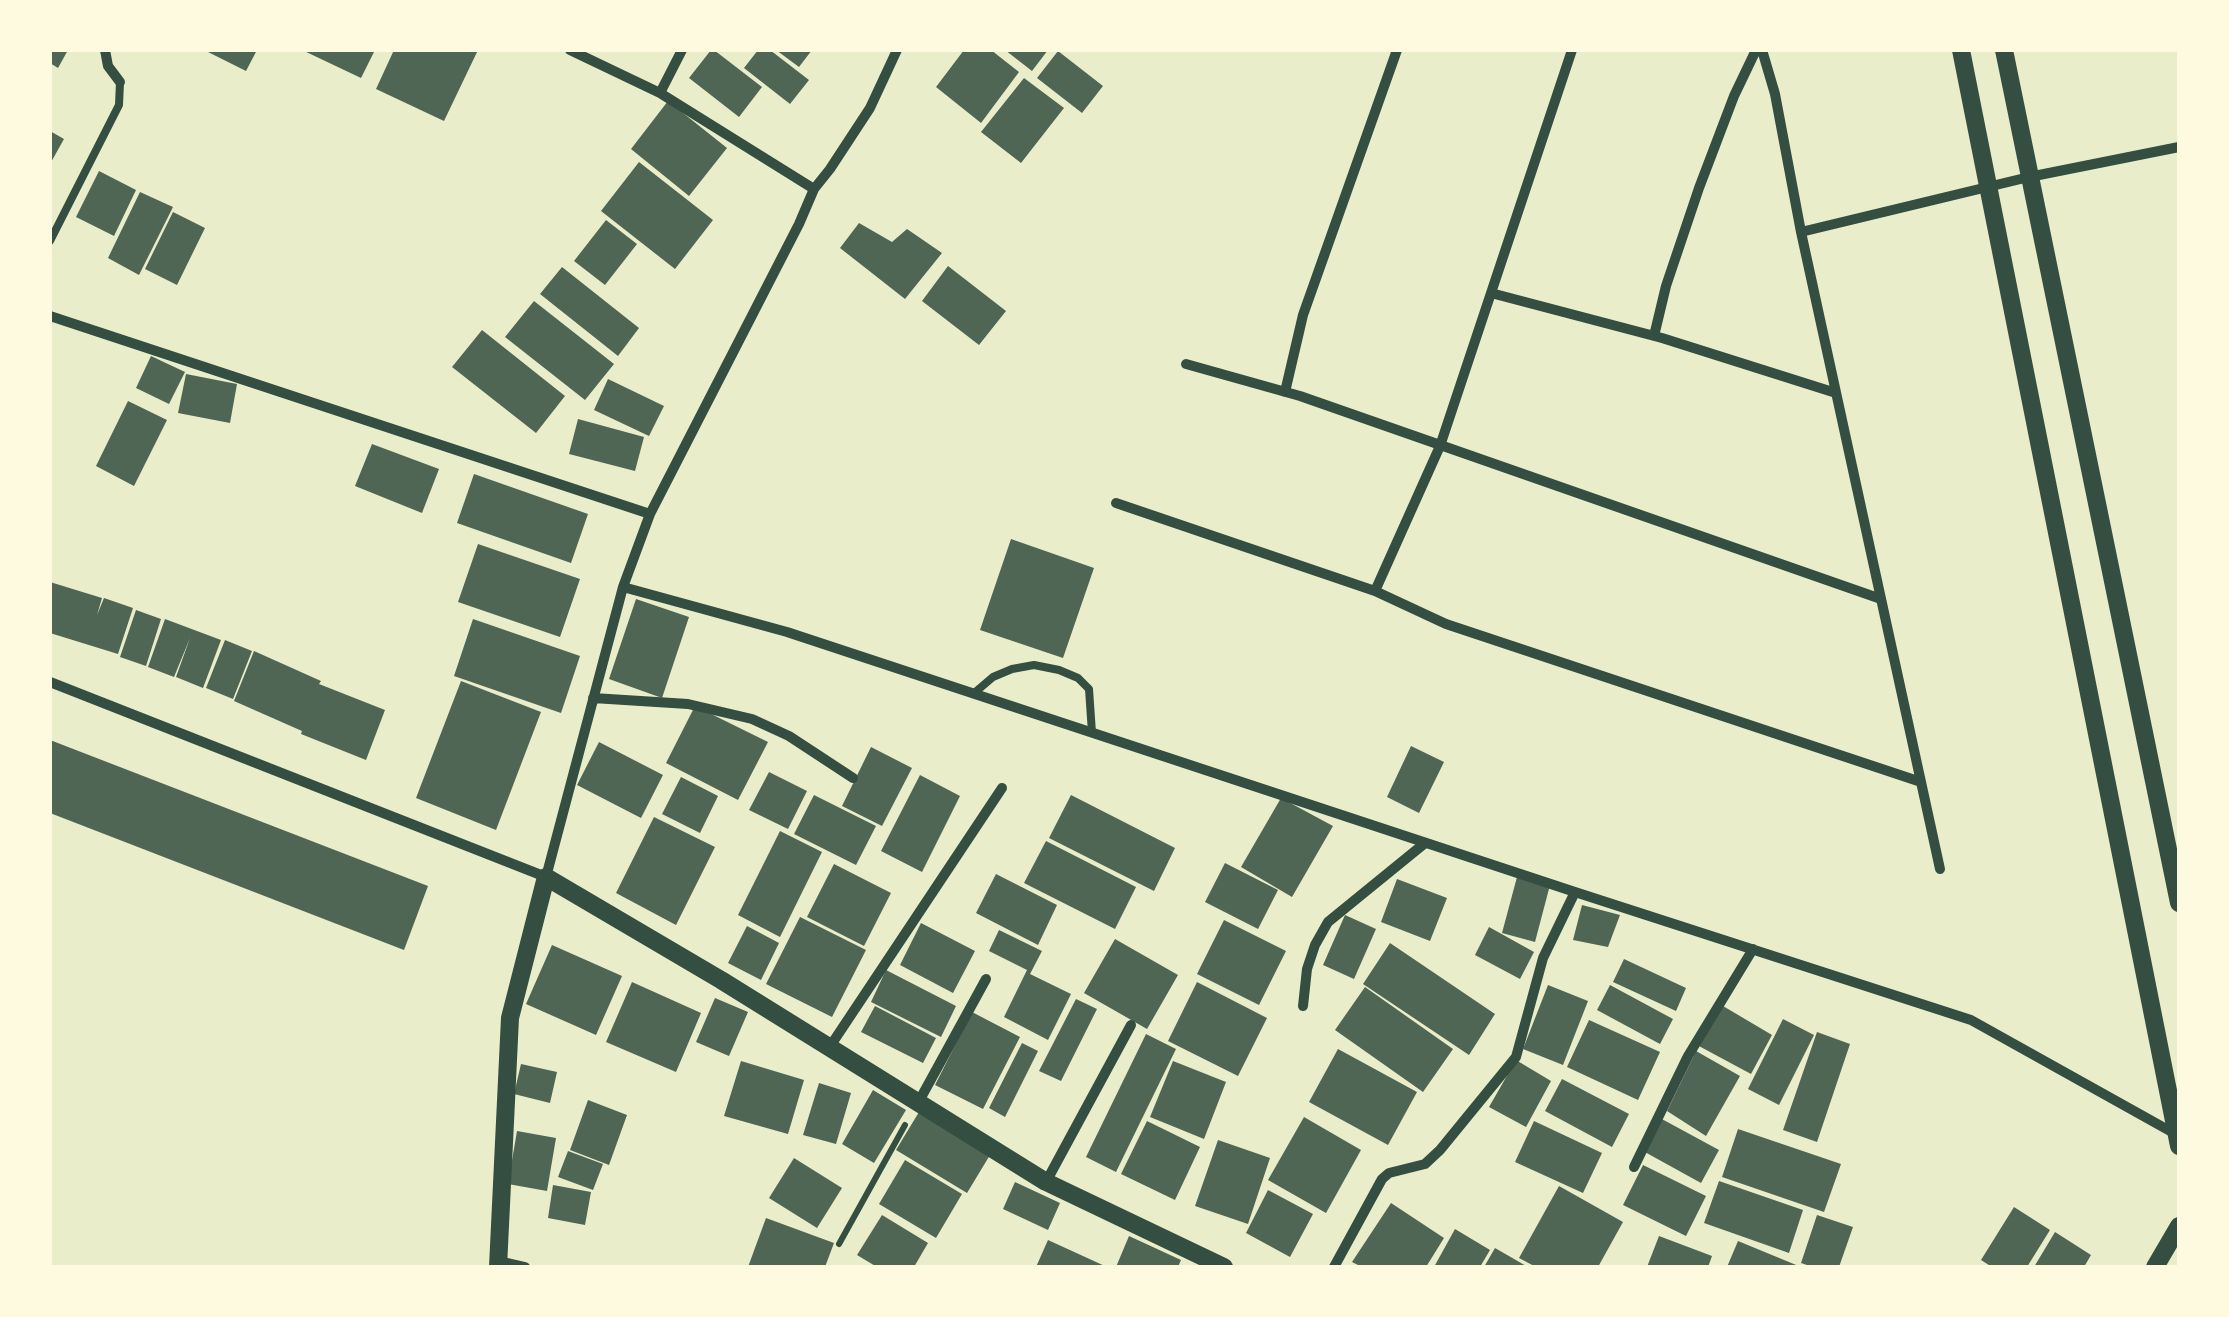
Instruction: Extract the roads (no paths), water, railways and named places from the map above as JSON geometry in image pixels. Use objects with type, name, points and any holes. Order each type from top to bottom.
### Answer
[{"type":"street","points":[[106,50],[108,66],[120,82]]},
{"type":"street","points":[[570,50],[660,93],[814,188]]},
{"type":"street","points":[[660,93],[682,50]]},
{"type":"street","points":[[525,1267],[498,1264],[510,1018],[623,587],[650,514],[814,188],[870,108],[897,50]]},
{"type":"street","points":[[1285,392],[1303,315],[1397,50]]},
{"type":"street","points":[[1375,591],[1440,446],[1572,50]]},
{"type":"street","points":[[1654,336],[1666,286],[1699,188],[1734,96],[1759,50]]},
{"type":"street","points":[[1759,50],[1775,94],[1940,869]]},
{"type":"street","points":[[1961,50],[2178,1139]]},
{"type":"street","points":[[2004,50],[2179,903]]},
{"type":"street","points":[[1802,232],[2030,177],[2179,147]]},
{"type":"street","points":[[1491,293],[1654,336],[1836,393]]},
{"type":"street","points":[[50,316],[650,514]]},
{"type":"street","points":[[1186,364],[1285,392],[1881,599]]},
{"type":"street","points":[[1116,502],[1375,591],[1446,624],[1921,782]]},
{"type":"street","points":[[623,587],[787,632],[1972,1020],[2178,1139]]},
{"type":"street","points":[[50,682],[546,877],[721,980],[1046,1182],[1224,1267]]},
{"type":"street","points":[[594,698],[688,704],[752,720],[789,736],[853,778]]},
{"type":"street","points":[[829,1048],[1002,788]]},
{"type":"street","points":[[1303,1006],[1307,969],[1328,922],[1426,843]]},
{"type":"street","points":[[1334,1267],[1382,1179],[1425,1164],[1516,1057],[1543,958],[1575,892]]},
{"type":"street","points":[[1634,1167],[1688,1056],[1752,949]]},
{"type":"street","points":[[918,1102],[986,979]]},
{"type":"street","points":[[1046,1182],[1131,1025]]},
{"type":"street","points":[[2155,1267],[2179,1226]]},
{"type":"lane","points":[[50,240],[119,105],[120,82]]},
{"type":"lane","points":[[973,694],[993,677],[1012,669],[1034,665],[1058,670],[1078,678],[1089,689],[1092,733]]}]
